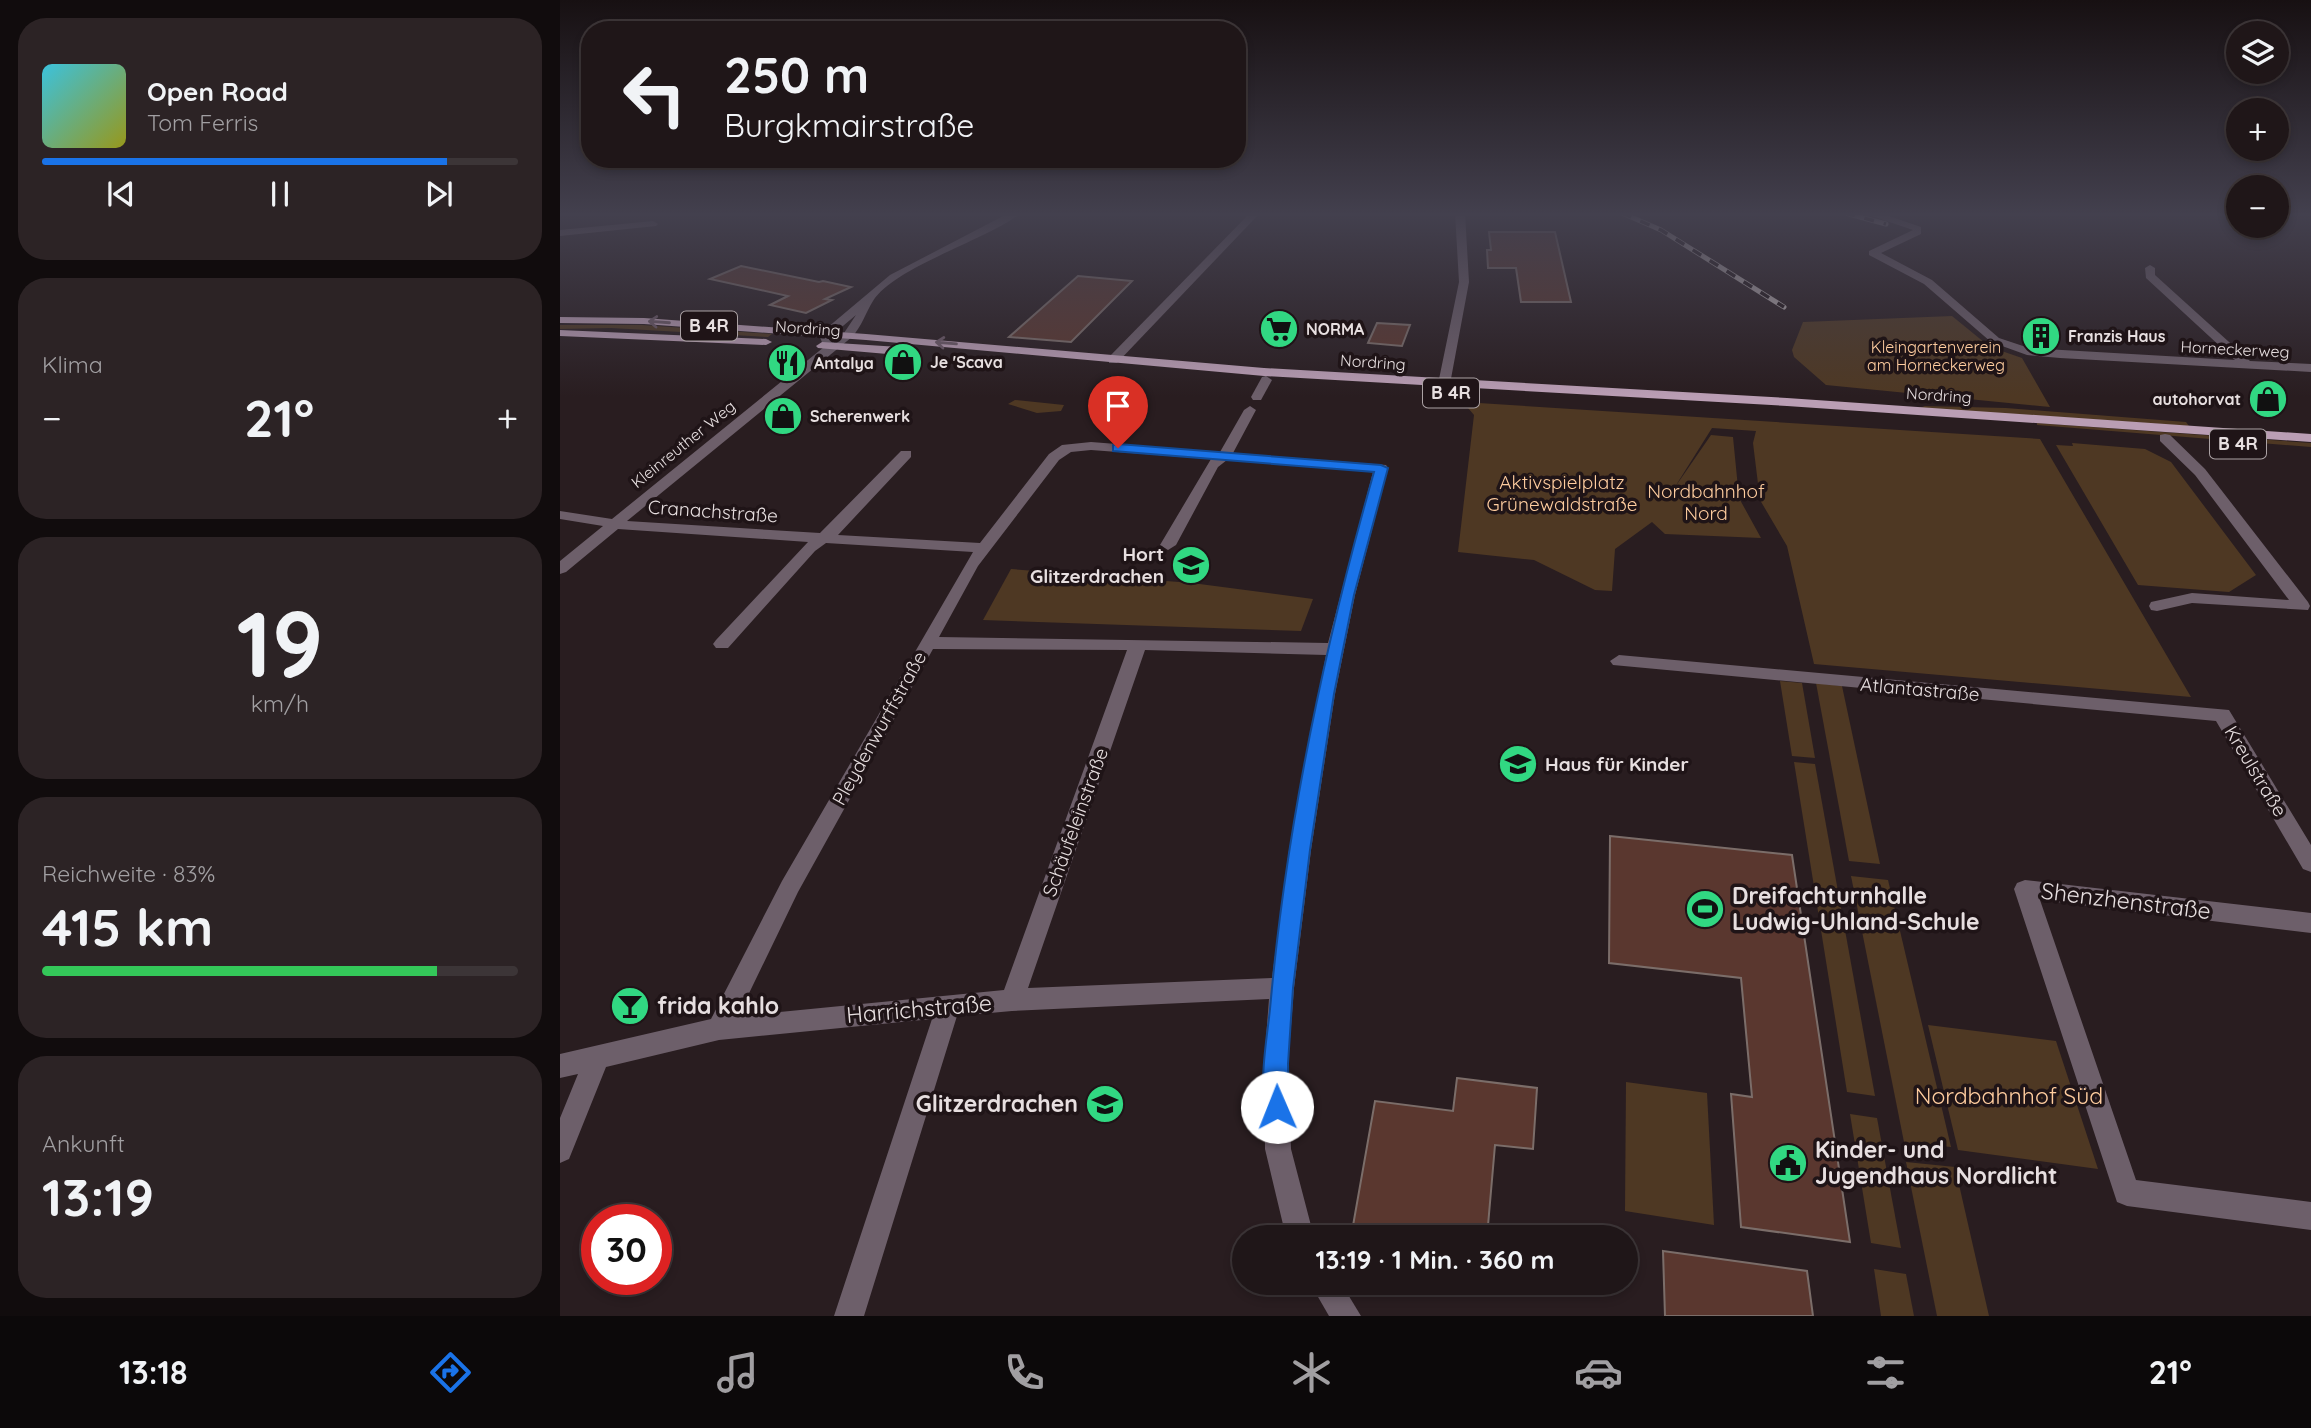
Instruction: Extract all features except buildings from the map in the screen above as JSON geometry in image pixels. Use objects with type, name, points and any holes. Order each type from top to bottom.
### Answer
[{"type":"main road","name":"Nordring","points":[[560,320],[644,321],[827,341],[1266,380],[1836,414],[2311,450]]},
{"type":"main road","name":"Nordring","points":[[560,333],[827,341]]},
{"type":"main road","name":"Nordring","points":[[848,335],[1113,359],[1444,384],[1774,402],[2311,438]]},
{"type":"street","name":"Kleinreuther Weg","points":[[560,569],[827,341],[842,318],[868,301],[899,274]]},
{"type":"street","points":[[1113,359],[1195,274]]},
{"type":"street","points":[[1444,384],[1462,304],[1464,274]]},
{"type":"street","name":"Horneckerweg","points":[[1914,274],[1928,282],[1988,336],[2006,345],[2041,353],[2311,369]]},
{"type":"street","points":[[2150,274],[2248,366]]},
{"type":"street","name":"Kleinreuther Weg","points":[[827,341],[848,335],[858,324],[868,301]]},
{"type":"street","points":[[1256,397],[1266,380]]},
{"type":"street","points":[[1168,545],[1212,465],[1224,456],[1250,410]]},
{"type":"street","points":[[2157,607],[2192,598],[2302,606],[2200,471],[2165,438]]},
{"type":"street","name":"Pleydenwurffstraße","points":[[719,1029],[790,887],[971,565],[1054,457],[1068,448],[1091,446],[1224,456]]},
{"type":"street","points":[[722,643],[810,548],[823,539],[906,454]]},
{"type":"street","points":[[1224,456],[1381,468],[1334,649],[1300,850],[1282,988],[1276,1064],[1278,1149],[1296,1225]]},
{"type":"street","name":"Cranachstraße","points":[[560,515],[612,524],[984,548]]},
{"type":"street","points":[[926,643],[1138,644],[1334,649]]},
{"type":"street","name":"Schäufeleinstraße","points":[[1012,1000],[1138,644]]},
{"type":"street","name":"Atlantastraße","points":[[1619,661],[2222,715]]},
{"type":"street","name":"Kreulstraße","points":[[2222,715],[2311,863]]},
{"type":"street","name":"Shenzhenstraße","points":[[2311,923],[2025,889],[2127,1192],[2311,1216]]},
{"type":"street","name":"Harrichstraße","points":[[560,1066],[719,1029],[1012,1000],[1282,988]]},
{"type":"street","points":[[849,1316],[949,1005]]},
{"type":"street","points":[[560,1150],[597,1059]]},
{"type":"street","points":[[1332,1295],[1346,1316]]},
{"type":"green space","name":"Kleingartenverein am Horneckerweg","points":[[1952,316],[1990,347],[2022,358],[2050,407],[1826,385],[1794,357],[1792,350],[1803,322]]},
{"type":"green space","points":[[560,325],[642,325],[772,334],[768,337],[611,328],[560,329]]},
{"type":"green space","points":[[1015,400],[1064,405],[1061,411],[1037,413],[1008,404]]},
{"type":"green space","points":[[1463,402],[2040,439],[2191,697],[1814,664],[1787,546],[1760,500],[1753,443],[1756,431],[1712,428],[1673,490],[1711,435],[1733,437],[1739,498],[1761,538],[1665,534],[1652,522],[1615,549],[1612,591],[1595,590],[1534,560],[1458,552],[1474,415]]},
{"type":"green space","points":[[1919,408],[2006,408],[2186,422],[2189,426]]},
{"type":"green space","points":[[2037,425],[2311,443],[2311,447]]},
{"type":"green space","points":[[2072,443],[2145,449],[2171,462],[2256,575],[2229,592],[2138,585],[2056,445],[2073,446]]},
{"type":"green space","points":[[1011,569],[1192,583],[1313,599],[1301,631],[983,620]]},
{"type":"green space","points":[[1780,681],[1802,683],[1815,758],[1792,756]]},
{"type":"green space","points":[[1816,683],[1842,686],[1880,864],[1849,861]]},
{"type":"green space","points":[[1794,762],[1815,764],[1875,1096],[1847,1092]]},
{"type":"green space","points":[[1851,876],[1888,880],[1951,1147],[1904,1142]]},
{"type":"green space","name":"Nordbahnhof Süd","points":[[1928,1025],[2056,1041],[2098,1169],[1958,1150]]},
{"type":"green space","points":[[1626,1082],[1707,1093],[1714,1225],[1625,1211]]},
{"type":"green space","points":[[1850,1114],[1877,1118],[1901,1248],[1871,1243]]},
{"type":"green space","points":[[1906,1162],[1955,1167],[1989,1316],[1937,1316]]},
{"type":"green space","points":[[1874,1269],[1906,1274],[1914,1316],[1881,1316]]},
{"type":"railway","points":[[1732,274],[1784,307]]},
{"type":"place","name":"NORMA","points":[[1279,329]]},
{"type":"place","name":"Franzis Haus","points":[[2041,336]]},
{"type":"place","name":"Je 'Scava","points":[[903,362]]},
{"type":"place","name":"Antalya","points":[[787,363]]},
{"type":"place","name":"autohorvat","points":[[2268,399]]},
{"type":"place","name":"Scherenwerk","points":[[783,416]]},
{"type":"place","name":"Hort Glitzerdrachen","points":[[1191,565]]},
{"type":"place","name":"Haus für Kinder","points":[[1518,764]]},
{"type":"place","name":"Dreifachturnhalle Ludwig-Uhland-Schule","points":[[1705,909]]},
{"type":"place","name":"frida kahlo","points":[[630,1006]]},
{"type":"place","name":"Glitzerdrachen","points":[[1105,1104]]},
{"type":"place","name":"Kinder- und Jugendhaus Nordlicht","points":[[1788,1163]]},
{"type":"route","points":[[1118,448],[1381,468],[1334,649],[1300,850],[1282,988],[1276,1064],[1277,1107]]},
{"type":"park label","name":"Aktivspielplatz Grünewaldstraße","points":[[1562,493]]},
{"type":"park label","name":"Nordbahnhof Nord","points":[[1706,502]]}]
